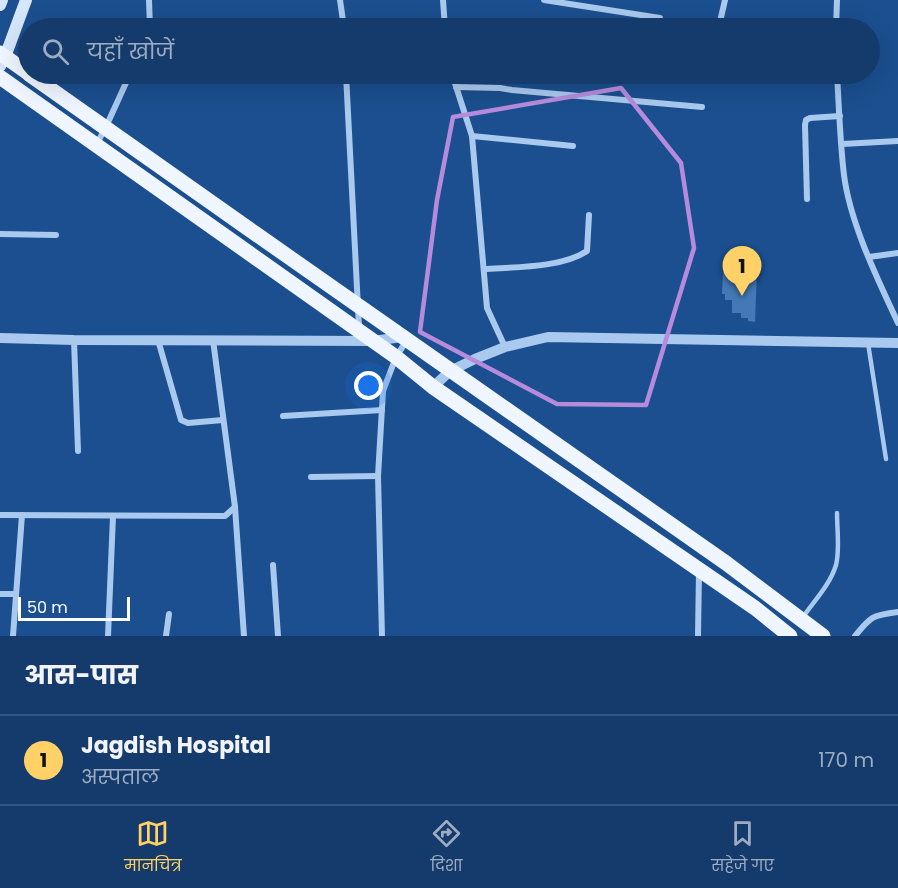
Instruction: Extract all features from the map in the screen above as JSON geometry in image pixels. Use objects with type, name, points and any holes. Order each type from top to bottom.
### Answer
[{"type":"main road","points":[[0,5],[3,0]]},
{"type":"main road","points":[[19,18],[26,0]]},
{"type":"main road","points":[[18,19],[2,58],[18,67]]},
{"type":"main road","points":[[0,77],[396,357],[433,387],[755,608],[790,636]]},
{"type":"main road","points":[[44,84],[450,371],[726,562],[824,636]]},
{"type":"street","points":[[149,0],[150,18]]},
{"type":"street","points":[[340,0],[343,18]]},
{"type":"street","points":[[443,0],[445,18]]},
{"type":"street","points":[[544,0],[660,18]]},
{"type":"street","points":[[721,18],[725,0]]},
{"type":"street","points":[[836,18],[837,0]]},
{"type":"street","points":[[96,145],[125,84]]},
{"type":"street","points":[[347,84],[359,331]]},
{"type":"street","points":[[455,84],[472,136],[487,308],[505,347]]},
{"type":"street","points":[[838,84],[844,177],[850,201],[858,229],[880,285],[898,323]]},
{"type":"street","points":[[456,87],[500,88],[702,107]]},
{"type":"street","points":[[807,199],[806,120],[840,116]]},
{"type":"street","points":[[472,136],[573,146]]},
{"type":"street","points":[[842,144],[898,141]]},
{"type":"street","points":[[484,269],[537,265],[577,258],[587,251],[589,215]]},
{"type":"street","points":[[0,234],[56,235]]},
{"type":"street","points":[[869,256],[898,253]]},
{"type":"street","points":[[433,387],[450,371],[475,359],[505,347],[548,337],[898,343]]},
{"type":"street","points":[[0,338],[372,341],[405,338]]},
{"type":"street","points":[[382,636],[378,476],[383,391],[405,338]]},
{"type":"street","points":[[74,340],[78,451]]},
{"type":"street","points":[[158,340],[181,420],[188,423],[223,420]]},
{"type":"street","points":[[213,340],[235,507],[244,636]]},
{"type":"street","points":[[283,416],[382,410]]},
{"type":"street","points":[[311,477],[378,476]]},
{"type":"street","points":[[0,515],[225,516],[235,507]]},
{"type":"street","points":[[13,636],[22,515]]},
{"type":"street","points":[[108,636],[113,516]]},
{"type":"street","points":[[273,565],[278,636]]},
{"type":"street","points":[[698,636],[699,570]]},
{"type":"street","points":[[0,594],[16,594]]},
{"type":"street","points":[[855,636],[872,617],[898,612]]},
{"type":"street","points":[[166,636],[169,614]]},
{"type":"lane","points":[[868,342],[886,459]]},
{"type":"lane","points":[[801,619],[825,588],[836,567],[837,513]]},
{"type":"highlighted area","points":[[621,88],[681,163],[694,248],[646,405],[557,404],[420,332],[437,200],[453,117]]},
{"type":"building","points":[[723,270],[757,272],[755,322],[748,321],[748,318],[741,318],[741,313],[732,313],[732,300],[725,300],[725,294],[722,294]]},
{"type":"place","name":"Jagdish Hospital","points":[[742,296]]}]
